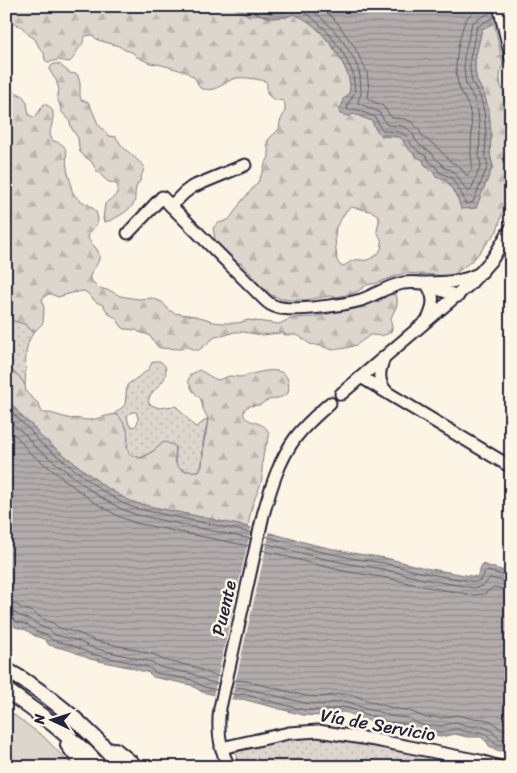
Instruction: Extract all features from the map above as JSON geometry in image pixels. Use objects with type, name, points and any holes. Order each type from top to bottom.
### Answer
[{"type":"main road","points":[[6,670],[30,685],[79,723],[122,767]]},
{"type":"main road","points":[[6,690],[53,724],[86,752],[100,767]]},
{"type":"main road","points":[[53,724],[85,767]]},
{"type":"main road","points":[[96,739],[115,750],[136,767]]},
{"type":"street","points":[[499,6],[511,58]]},
{"type":"street","points":[[171,206],[192,187],[245,165]]},
{"type":"street","points":[[128,232],[162,197],[257,292],[271,305],[277,307],[302,308],[339,304],[360,300],[391,286],[416,283],[458,282],[472,278],[482,272]]},
{"type":"street","points":[[341,394],[458,296],[482,272],[511,228]]},
{"type":"street","points":[[416,283],[458,296]]},
{"type":"street","points":[[427,321],[433,310],[434,301],[428,286]]},
{"type":"street","points":[[386,355],[379,374],[380,381],[388,393]]},
{"type":"street","points":[[361,377],[511,467]]},
{"type":"street","name":"Puente","points":[[229,767],[221,748],[218,727],[220,708],[263,515],[275,476],[288,449],[303,429],[330,404]]},
{"type":"street","name":"Vía de Servicio","points":[[221,748],[288,733],[318,731],[375,740],[480,761],[500,767]]},
{"type":"green space","points":[[6,6],[230,6],[250,16],[258,14],[271,18],[286,17],[294,14],[308,21],[322,34],[336,52],[347,72],[350,90],[339,111],[372,121],[376,130],[382,136],[400,137],[416,156],[423,160],[425,165],[433,171],[436,177],[447,180],[458,199],[493,166],[490,155],[491,134],[484,94],[477,81],[475,59],[482,29],[494,22],[503,65],[500,78],[501,86],[511,128],[511,167],[507,202],[497,231],[474,259],[452,276],[404,273],[367,285],[351,294],[336,297],[294,300],[281,299],[269,294],[257,285],[253,275],[241,263],[234,262],[222,252],[215,239],[213,228],[231,217],[258,182],[269,157],[267,143],[279,129],[285,111],[285,104],[283,101],[273,99],[267,94],[267,83],[257,79],[240,78],[233,79],[210,90],[200,88],[195,78],[186,72],[150,63],[137,57],[132,52],[98,40],[92,35],[85,36],[82,45],[69,62],[59,60],[48,62],[45,60],[44,53],[35,39],[22,27],[6,18]],"holes":[[[351,207],[376,214],[379,222],[377,232],[382,245],[379,252],[372,258],[351,261],[341,266],[337,261],[336,227],[346,211]]]},
{"type":"green space","points":[[55,64],[59,64],[70,73],[77,74],[80,82],[81,100],[88,102],[98,124],[109,136],[116,137],[122,146],[144,166],[140,181],[136,186],[135,201],[132,206],[111,220],[104,222],[105,204],[116,195],[118,185],[107,181],[97,171],[91,161],[80,152],[78,138],[69,120],[62,112],[57,97],[59,90],[50,68]]},
{"type":"green space","points":[[6,90],[24,97],[29,115],[33,117],[36,116],[44,104],[52,109],[53,117],[50,135],[53,141],[65,148],[67,171],[73,193],[81,201],[93,208],[98,218],[88,238],[99,255],[98,262],[90,275],[90,279],[99,288],[120,296],[138,299],[152,298],[162,302],[174,313],[223,323],[238,323],[248,320],[279,324],[292,318],[315,317],[335,311],[353,309],[380,301],[389,294],[396,295],[397,304],[391,318],[391,332],[382,335],[370,335],[356,345],[333,350],[310,344],[295,335],[281,333],[262,335],[243,332],[234,332],[215,337],[199,350],[189,347],[179,349],[161,348],[158,347],[149,335],[122,327],[103,305],[96,302],[83,291],[58,297],[48,294],[42,299],[44,309],[43,323],[35,331],[32,331],[25,324],[14,321],[6,313]]},
{"type":"green space","points":[[6,313],[14,321],[25,324],[32,331],[35,331],[28,343],[25,385],[6,364]]},
{"type":"green space","points":[[153,361],[160,361],[165,366],[166,373],[162,383],[151,395],[149,404],[159,408],[177,407],[197,427],[208,418],[199,471],[182,469],[175,460],[176,454],[162,443],[141,458],[130,455],[128,452],[128,438],[114,414],[125,405],[127,385],[148,370]],"holes":[[[136,412],[138,421],[133,427],[129,425],[127,416],[130,413]]]},
{"type":"green space","points":[[6,364],[19,376],[25,385],[26,392],[38,403],[43,413],[71,419],[88,420],[118,415],[127,430],[130,455],[141,458],[165,442],[175,446],[177,466],[180,469],[191,471],[199,471],[202,466],[208,418],[203,409],[201,399],[193,391],[188,381],[190,375],[199,370],[218,380],[229,376],[241,377],[270,371],[281,372],[288,381],[288,393],[282,397],[265,401],[260,405],[248,407],[244,412],[244,416],[247,419],[265,427],[269,436],[263,454],[262,478],[252,507],[248,527],[139,504],[104,486],[41,437],[6,397]]},
{"type":"green space","points":[[6,709],[44,737],[73,767],[6,767]]},
{"type":"green space","points":[[330,735],[488,767],[241,767],[237,761],[236,755],[241,747],[295,736]]},
{"type":"water","points":[[230,6],[511,6],[511,29],[496,22],[482,29],[475,59],[477,81],[489,110],[490,155],[493,166],[476,208],[461,209],[458,199],[447,181],[436,177],[423,160],[406,147],[400,137],[382,136],[376,130],[372,121],[354,114],[348,116],[340,114],[339,111],[343,99],[350,90],[348,75],[335,50],[317,28],[294,14],[286,17],[270,18],[258,14],[250,16]]},
{"type":"water","points":[[6,397],[41,437],[104,486],[139,504],[248,527],[315,545],[386,558],[425,568],[477,577],[482,564],[511,573],[511,749],[497,750],[490,747],[481,737],[467,737],[455,734],[441,737],[426,737],[415,735],[405,729],[384,726],[348,713],[342,712],[323,716],[303,715],[242,699],[237,700],[202,692],[191,685],[153,677],[149,673],[90,659],[72,651],[49,645],[44,639],[15,627],[6,620]]},
{"type":"pier","points":[[491,6],[509,6],[511,32],[495,25]]},
{"type":"pier","points":[[252,525],[270,530],[231,701],[213,697]]}]
